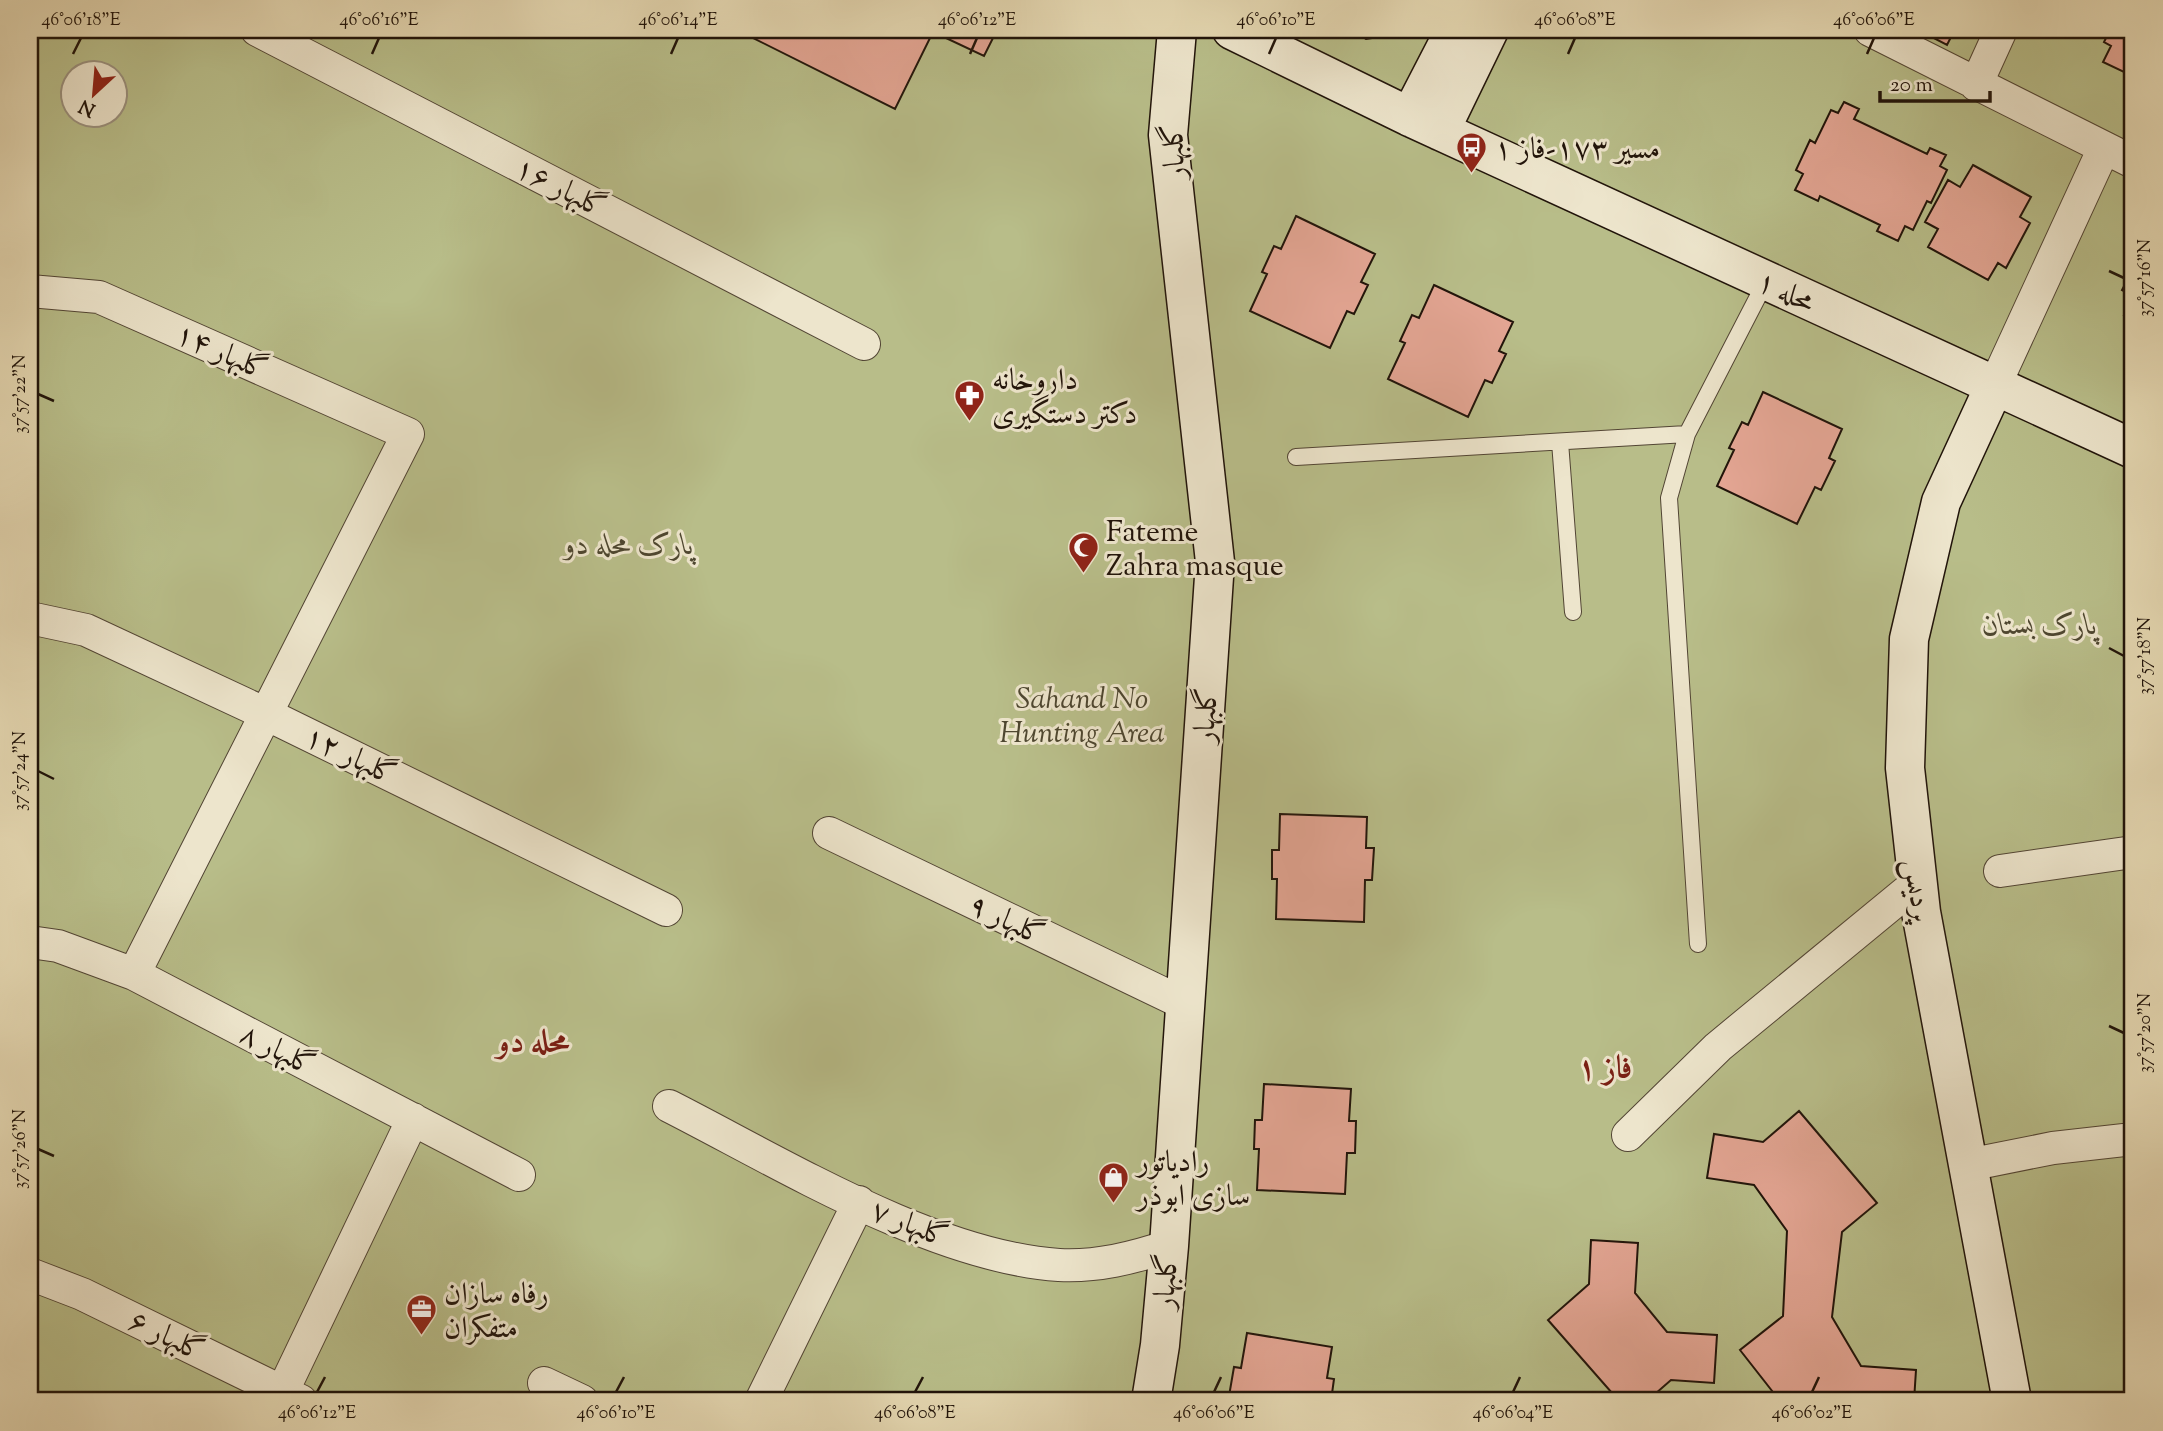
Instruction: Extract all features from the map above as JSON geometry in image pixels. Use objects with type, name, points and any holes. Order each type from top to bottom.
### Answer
[{"type":"street","name":"گلبهار ۱۶","points":[[257,30],[864,344]]},
{"type":"street","name":"گلبهار","points":[[1151,1401],[1160,1345],[1169,1247],[1215,562],[1168,135],[1177,30]]},
{"type":"street","name":"محله ۱","points":[[1232,30],[1425,124],[2133,449]]},
{"type":"street","points":[[1425,124],[1455,30]]},
{"type":"street","points":[[1425,124],[1489,30]]},
{"type":"street","points":[[1870,30],[2133,162]]},
{"type":"street","points":[[1976,85],[2001,30]]},
{"type":"street","points":[[1994,387],[2104,148]]},
{"type":"street","name":"گلبهار ۱۴","points":[[30,291],[99,297],[408,434],[264,713]]},
{"type":"street","name":"پردیس","points":[[1994,387],[1941,502],[1909,639],[1905,768],[1916,884],[2012,1401]]},
{"type":"street","name":"گلبهار ۱۲","points":[[30,618],[86,630],[264,713],[666,910]]},
{"type":"street","points":[[134,974],[264,713]]},
{"type":"street","name":"گلبهار ۹","points":[[830,833],[1185,1004]]},
{"type":"street","points":[[2000,871],[2133,852]]},
{"type":"street","points":[[1628,1135],[1718,1047],[1916,884]]},
{"type":"street","name":"گلبهار ۸","points":[[30,942],[58,946],[134,974],[519,1175]]},
{"type":"street","name":"گلبهار ۷","points":[[669,1106],[859,1202],[945,1239],[1013,1259],[1060,1265],[1126,1261],[1169,1247]]},
{"type":"street","points":[[287,1398],[413,1119]]},
{"type":"street","points":[[1968,1165],[2053,1148],[2133,1139]]},
{"type":"street","points":[[761,1401],[859,1202]]},
{"type":"street","name":"گلبهار ۶","points":[[30,1274],[82,1294],[287,1398]]},
{"type":"street","points":[[544,1383],[582,1401]]},
{"type":"lane","points":[[1698,944],[1669,498],[1687,434],[1766,281]]},
{"type":"lane","points":[[1296,457],[1687,434]]},
{"type":"lane","points":[[1560,442],[1573,612]]},
{"type":"green space","name":"Sahand No Hunting Area","points":[[30,30],[2133,30],[2133,1401],[30,1401]]},
{"type":"building","points":[[737,30],[929,30],[933,32],[895,109]]},
{"type":"building","points":[[929,30],[997,30],[984,56]]},
{"type":"building","points":[[1352,30],[1394,30],[1391,35],[1366,39]]},
{"type":"building","points":[[1928,30],[1964,30],[1962,34],[1954,31],[1947,45],[1926,34]]},
{"type":"building","points":[[2110,30],[2133,30],[2133,71],[2128,68],[2126,73],[2103,62],[2111,46],[2104,42]]},
{"type":"building","points":[[1844,102],[1859,109],[1854,119],[1927,154],[1930,148],[1946,155],[1940,166],[1947,170],[1931,203],[1927,201],[1913,230],[1905,226],[1898,241],[1877,231],[1880,225],[1820,196],[1818,201],[1795,190],[1803,174],[1796,170],[1810,140],[1815,143],[1831,110],[1838,113]]},
{"type":"building","points":[[1973,165],[2031,197],[2020,217],[2030,223],[2006,268],[1998,263],[1988,280],[1928,247],[1938,229],[1925,222],[1948,180],[1960,187]]},
{"type":"building","points":[[1296,216],[1375,254],[1361,282],[1368,285],[1354,314],[1347,311],[1330,348],[1250,311],[1267,274],[1262,272],[1274,246],[1281,249]]},
{"type":"building","points":[[2133,269],[2133,296],[2122,290]]},
{"type":"building","points":[[1434,285],[1513,322],[1499,351],[1506,354],[1492,383],[1485,380],[1468,417],[1388,379],[1405,343],[1400,341],[1412,315],[1419,318]]},
{"type":"building","points":[[2133,298],[2133,320],[2124,315]]},
{"type":"building","points":[[1763,392],[1842,429],[1829,458],[1835,461],[1821,490],[1815,487],[1797,524],[1717,486],[1734,450],[1729,448],[1742,422],[1748,425]]},
{"type":"building","points":[[1280,814],[1367,817],[1366,848],[1374,848],[1372,880],[1365,880],[1364,922],[1276,919],[1277,879],[1272,879],[1272,850],[1279,850]]},
{"type":"building","points":[[1264,1084],[1351,1089],[1349,1121],[1356,1121],[1355,1153],[1347,1153],[1345,1194],[1257,1190],[1259,1149],[1254,1149],[1255,1120],[1262,1120]]},
{"type":"building","points":[[1799,1111],[1877,1203],[1842,1232],[1832,1317],[1861,1366],[1916,1370],[1914,1401],[1780,1401],[1740,1350],[1783,1316],[1787,1231],[1754,1185],[1707,1178],[1714,1134],[1763,1142]]},
{"type":"building","points":[[1591,1240],[1638,1243],[1635,1293],[1667,1332],[1717,1335],[1714,1383],[1671,1380],[1647,1401],[1619,1401],[1548,1320],[1589,1284]]},
{"type":"building","points":[[1247,1333],[1332,1347],[1327,1378],[1334,1379],[1331,1401],[1234,1401],[1234,1396],[1229,1396],[1234,1367],[1241,1368]]},
{"type":"place","name":"مسیر ۱۷۳-فاز ۱","points":[[1471,175]]},
{"type":"place","name":"داروخانه دکتر دستگیری","points":[[969,423]]},
{"type":"place","name":"Fateme Zahra masque","points":[[1083,575]]},
{"type":"place","name":"رادیاتور سازی ابوذر","points":[[1114,1205]]},
{"type":"place","name":"رفاه سازان متفکران","points":[[421,1337]]},
{"type":"district","name":"محله دو","points":[[533,1041]]},
{"type":"district","name":"فاز ۱","points":[[1605,1067]]},
{"type":"park label","name":"پارک محله دو","points":[[629,544]]},
{"type":"park label","name":"پارک بستان","points":[[2040,624]]}]
